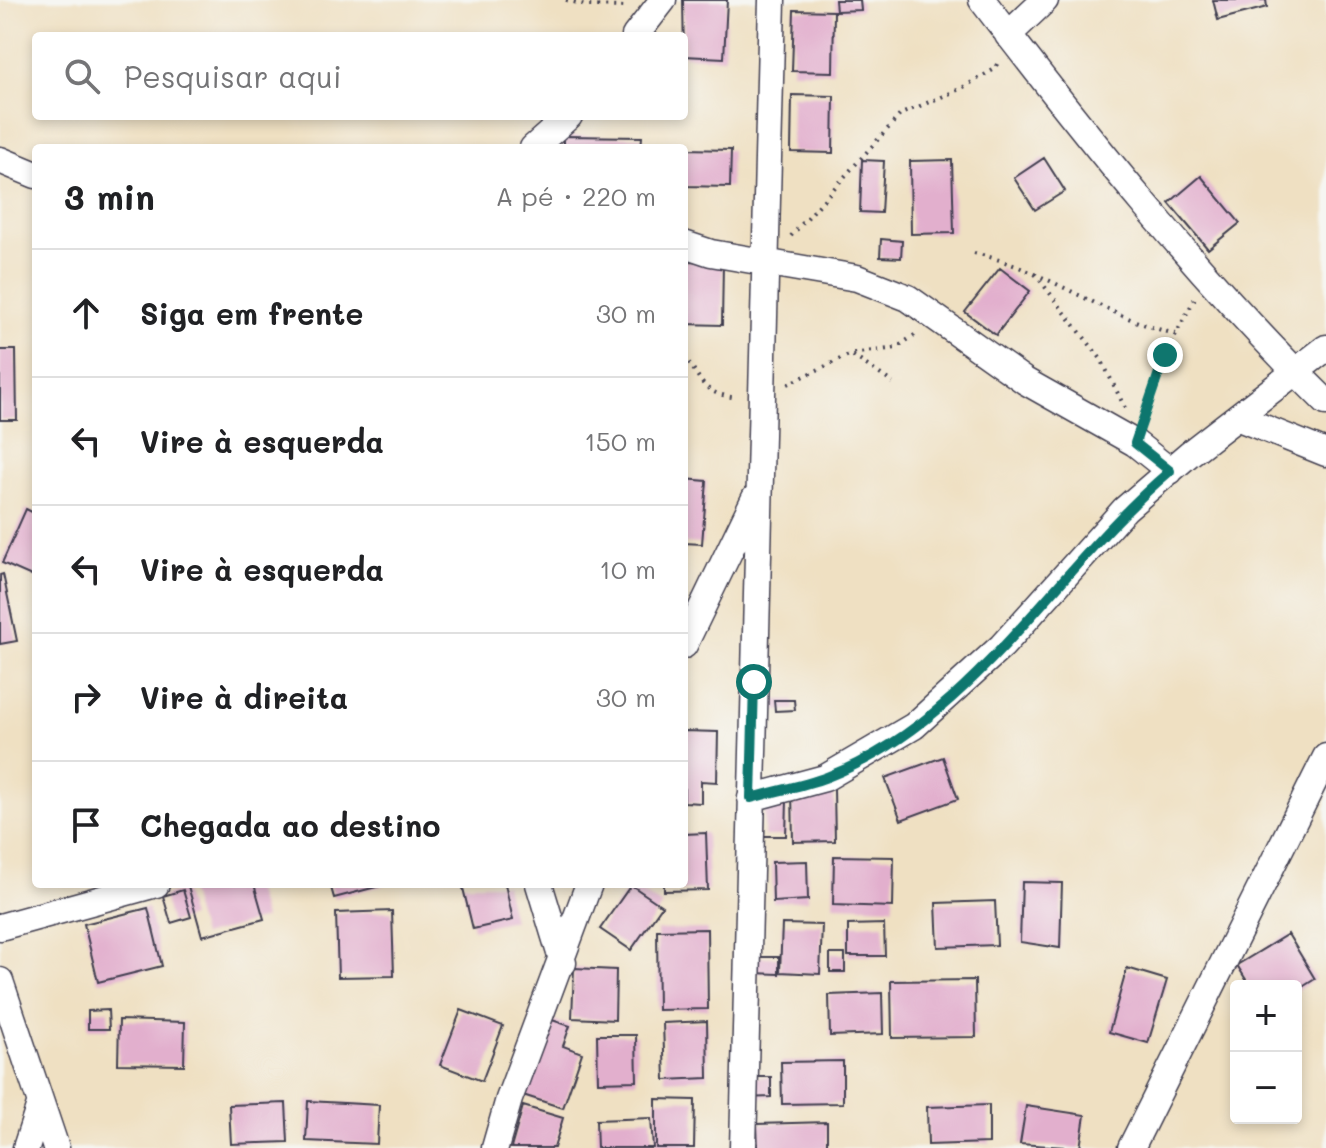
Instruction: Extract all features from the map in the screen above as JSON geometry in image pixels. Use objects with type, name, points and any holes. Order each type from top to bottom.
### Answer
[{"type":"street","points":[[743,1148],[772,0]]},
{"type":"street","points":[[982,0],[1207,277],[1326,402]]},
{"type":"street","points":[[1008,35],[1045,0]]},
{"type":"street","points":[[538,144],[564,120]]},
{"type":"street","points":[[0,160],[32,173]]},
{"type":"street","points":[[688,245],[711,253],[857,278],[908,298],[1025,381],[1137,440],[1170,471]]},
{"type":"street","points":[[751,798],[825,778],[914,726],[1002,646],[1125,509],[1326,348]]},
{"type":"street","points":[[1239,418],[1326,453]]},
{"type":"street","points":[[688,637],[758,491]]},
{"type":"street","points":[[1131,1148],[1317,799],[1326,757]]},
{"type":"street","points":[[0,927],[141,888]]},
{"type":"street","points":[[540,888],[563,963]]},
{"type":"street","points":[[495,1148],[509,1099],[563,963],[588,888]]},
{"type":"street","points":[[0,981],[56,1148]]},
{"type":"street","points":[[26,1148],[40,1105]]},
{"type":"path","points":[[566,0],[589,6],[625,6],[649,17]]},
{"type":"path","points":[[764,261],[809,220],[901,114],[960,89],[995,69],[1008,35]]},
{"type":"path","points":[[974,253],[1006,260],[1112,313],[1176,334]]},
{"type":"path","points":[[1034,273],[1101,359],[1137,440]]},
{"type":"path","points":[[1137,440],[1165,355],[1207,277]]},
{"type":"path","points":[[688,363],[699,384],[714,395],[760,401],[795,379],[851,354],[896,348],[938,318]]},
{"type":"path","points":[[851,354],[893,383]]},
{"type":"building","points":[[683,0],[727,0],[724,58],[688,56],[688,32],[684,32]]},
{"type":"building","points":[[835,0],[860,0],[861,10],[836,11]]},
{"type":"building","points":[[1213,0],[1266,0],[1267,7],[1218,20]]},
{"type":"building","points":[[794,10],[834,11],[833,72],[792,71]]},
{"type":"building","points":[[792,95],[834,96],[833,153],[791,152]]},
{"type":"building","points":[[563,136],[642,137],[641,144],[563,144]]},
{"type":"building","points":[[688,149],[731,150],[730,187],[688,186]]},
{"type":"building","points":[[1044,158],[1065,191],[1035,210],[1014,178]]},
{"type":"building","points":[[862,160],[884,161],[881,213],[860,212]]},
{"type":"building","points":[[952,160],[954,233],[911,234],[910,161]]},
{"type":"building","points":[[1201,176],[1240,223],[1208,249],[1169,203]]},
{"type":"building","points":[[881,239],[902,241],[901,258],[880,257]]},
{"type":"building","points":[[688,261],[723,262],[722,325],[688,324]]},
{"type":"building","points":[[1000,268],[1030,291],[996,335],[965,312]]},
{"type":"building","points":[[0,350],[16,350],[17,420],[0,420]]},
{"type":"building","points":[[688,479],[707,481],[702,544],[688,543]]},
{"type":"building","points":[[26,509],[32,512],[32,576],[2,563]]},
{"type":"building","points":[[3,574],[17,641],[0,644],[0,575]]},
{"type":"building","points":[[774,700],[794,700],[795,710],[775,711]]},
{"type":"building","points":[[688,731],[718,732],[717,782],[701,781],[701,803],[688,802]]},
{"type":"building","points":[[943,757],[958,799],[901,820],[885,778]]},
{"type":"building","points":[[834,789],[835,841],[793,842],[792,790]]},
{"type":"building","points":[[765,799],[787,799],[786,836],[764,836]]},
{"type":"building","points":[[706,833],[708,890],[664,891],[664,888],[688,888],[688,834]]},
{"type":"building","points":[[834,856],[894,857],[893,907],[833,905]]},
{"type":"building","points":[[807,861],[808,900],[773,902],[772,862]]},
{"type":"building","points":[[1022,882],[1062,883],[1060,948],[1020,942]]},
{"type":"building","points":[[189,888],[255,888],[264,919],[202,936]]},
{"type":"building","points":[[331,888],[372,888],[334,898]]},
{"type":"building","points":[[463,888],[506,888],[513,920],[473,929]]},
{"type":"building","points":[[629,888],[635,888],[662,906],[631,950],[600,929]]},
{"type":"building","points":[[183,890],[191,917],[171,923],[163,896]]},
{"type":"building","points":[[995,901],[997,945],[938,947],[936,903]]},
{"type":"building","points":[[148,908],[162,966],[98,982],[84,924]]},
{"type":"building","points":[[392,911],[394,976],[338,977],[336,913]]},
{"type":"building","points":[[782,924],[822,925],[820,974],[780,972]]},
{"type":"building","points":[[884,924],[885,956],[848,956],[848,925]]},
{"type":"building","points":[[707,929],[708,1009],[658,1010],[657,930]]},
{"type":"building","points":[[1288,934],[1315,979],[1302,987],[1302,980],[1246,980],[1237,965]]},
{"type":"building","points":[[830,954],[845,954],[845,972],[830,972]]},
{"type":"building","points":[[753,957],[779,957],[779,974],[753,973]]},
{"type":"building","points":[[574,968],[616,970],[615,1020],[572,1018]]},
{"type":"building","points":[[1127,968],[1167,980],[1148,1043],[1109,1032]]},
{"type":"building","points":[[975,980],[976,1037],[892,1038],[891,981]]},
{"type":"building","points":[[882,993],[883,1034],[830,1036],[829,995]]},
{"type":"building","points":[[108,1010],[109,1029],[88,1029],[88,1011]]},
{"type":"building","points":[[461,1010],[503,1026],[482,1081],[440,1065]]},
{"type":"building","points":[[549,1019],[570,1026],[563,1046],[582,1053],[563,1108],[523,1095]]},
{"type":"building","points":[[119,1020],[185,1022],[184,1065],[118,1064]]},
{"type":"building","points":[[707,1021],[708,1078],[665,1080],[663,1023]]},
{"type":"building","points":[[597,1035],[636,1035],[637,1081],[598,1082]]},
{"type":"building","points":[[843,1061],[843,1103],[782,1104],[781,1062]]},
{"type":"building","points":[[743,1077],[771,1077],[771,1097],[744,1098]]},
{"type":"building","points":[[656,1099],[695,1100],[694,1148],[656,1148]]},
{"type":"building","points":[[308,1101],[379,1105],[377,1144],[306,1141]]},
{"type":"building","points":[[286,1103],[288,1142],[231,1144],[229,1105]]},
{"type":"building","points":[[989,1105],[989,1143],[928,1145],[927,1107]]},
{"type":"building","points":[[523,1106],[563,1118],[554,1148],[511,1148]]},
{"type":"building","points":[[1026,1106],[1085,1115],[1080,1148],[1020,1144]]},
{"type":"building","points":[[651,1118],[653,1148],[597,1148],[596,1120]]},
{"type":"building","points":[[827,1122],[827,1148],[758,1148],[757,1124]]},
{"type":"route","points":[[754,682],[751,798],[825,778],[914,726],[1002,646],[1125,509],[1170,471],[1135,443],[1165,355]]}]
